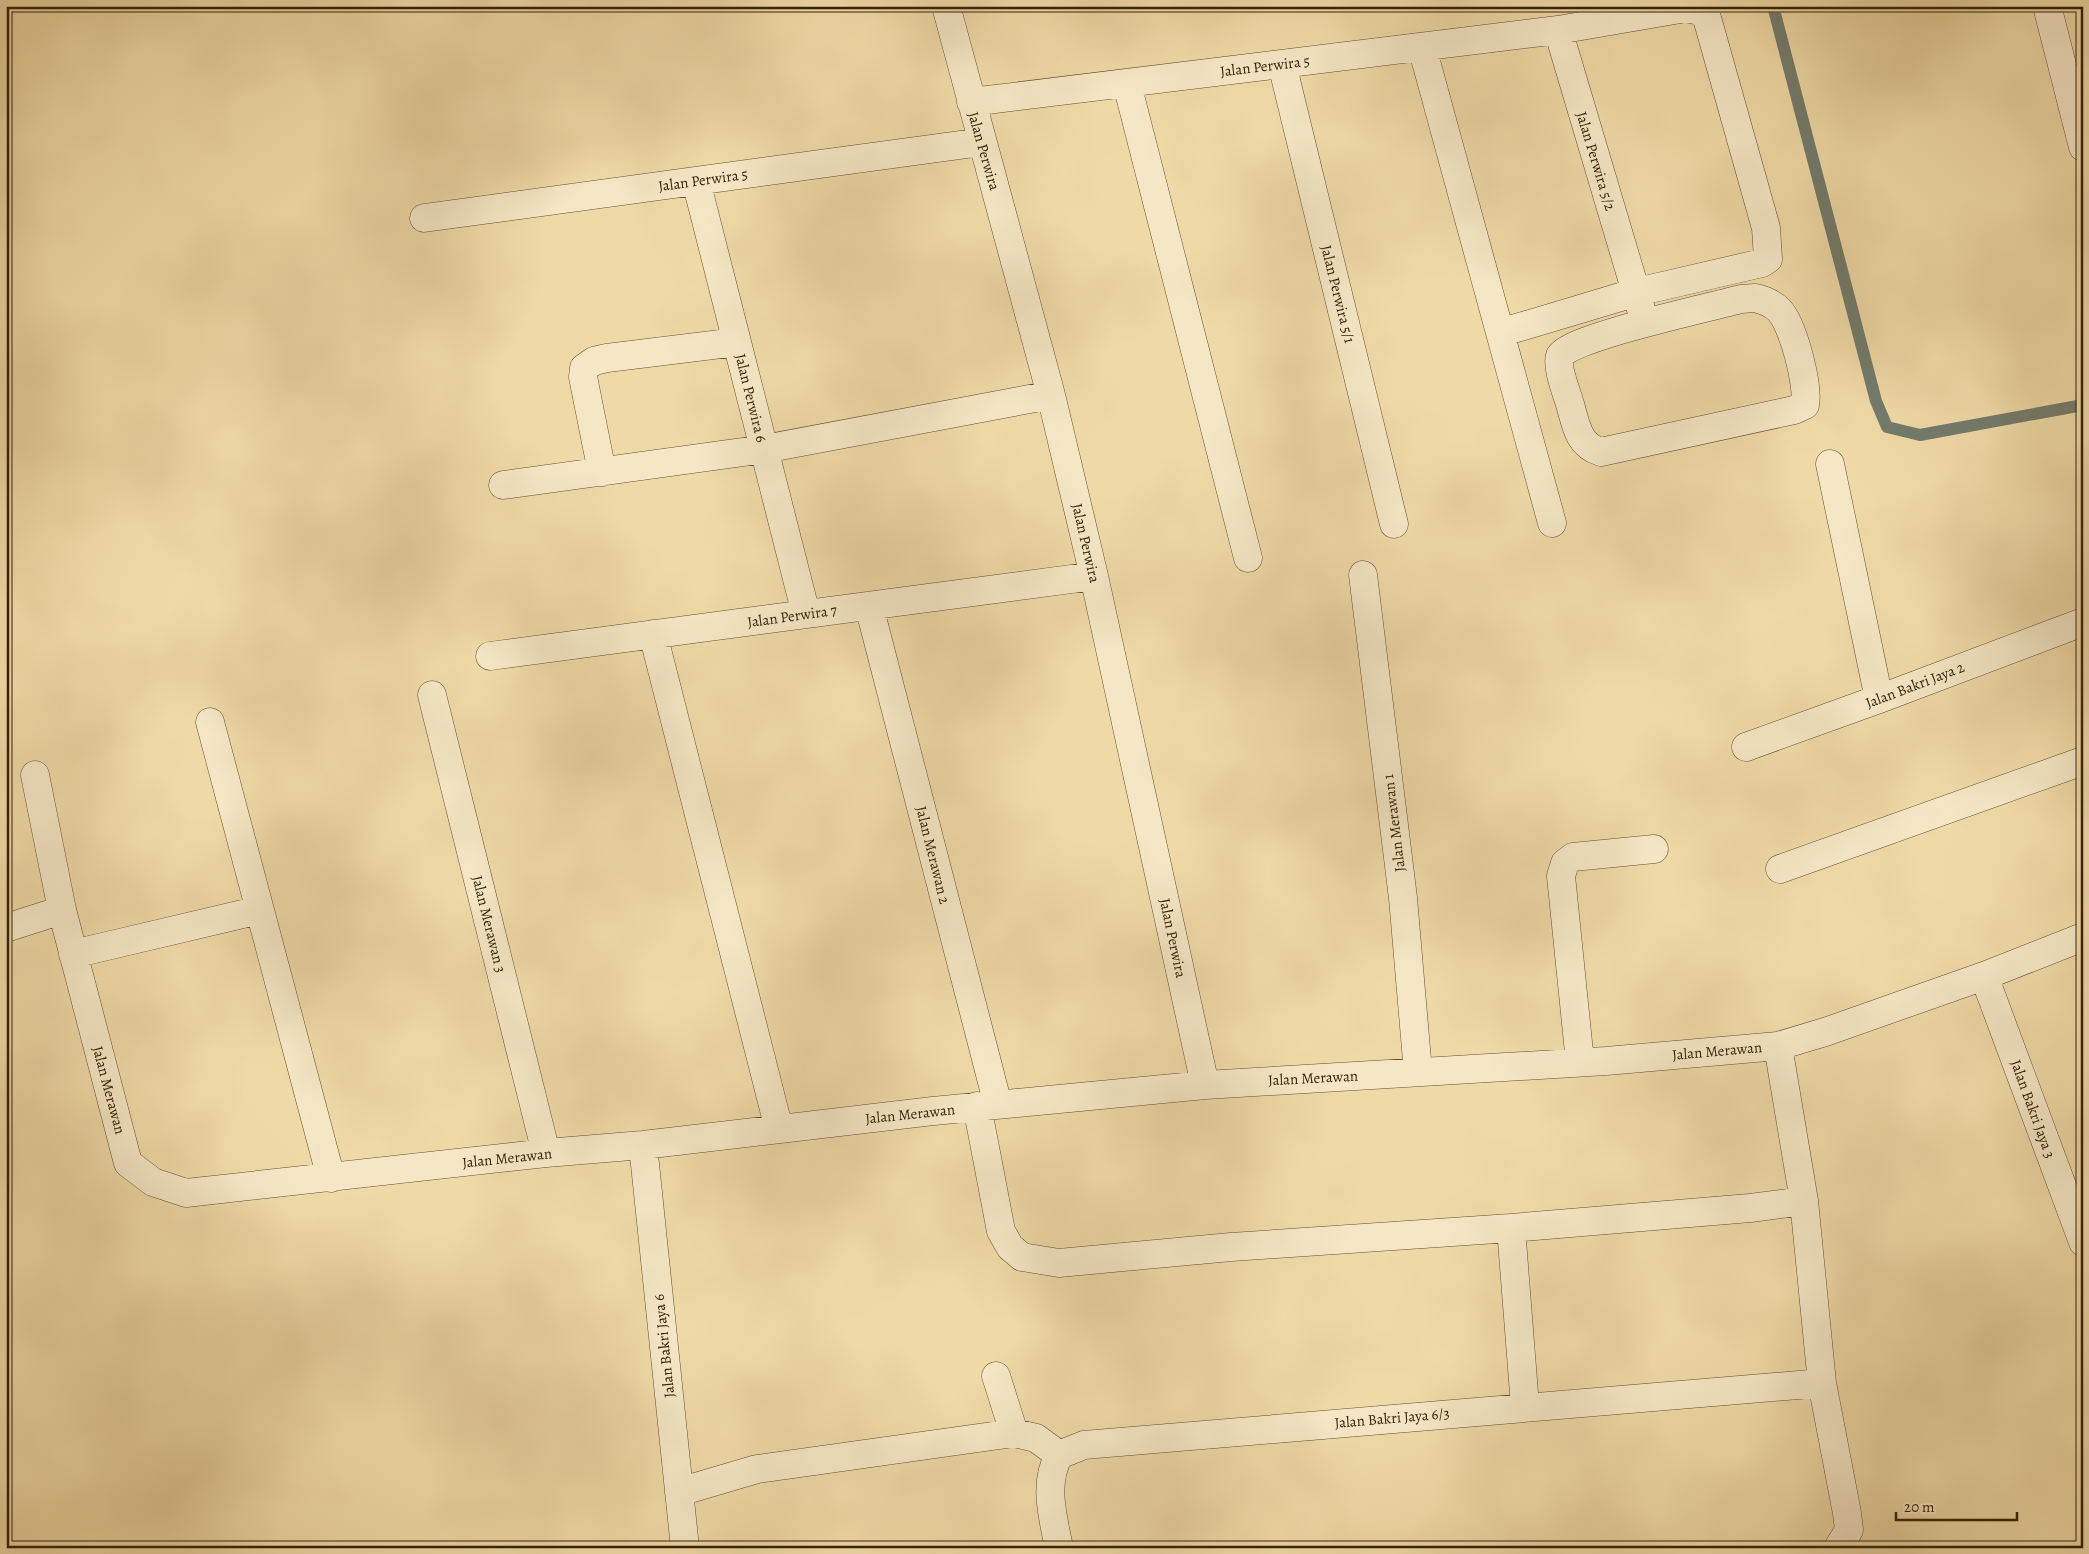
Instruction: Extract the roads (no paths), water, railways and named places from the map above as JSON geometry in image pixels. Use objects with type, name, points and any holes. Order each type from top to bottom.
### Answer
[{"type":"street","name":"Jalan Perwira","points":[[946,6],[1051,395],[1094,576],[1205,1085]]},
{"type":"street","points":[[2047,6],[2083,147]]},
{"type":"street","name":"Jalan Perwira 5","points":[[971,102],[1558,30],[1686,8],[1700,11],[1707,18],[1766,228],[1768,259],[1762,263],[1637,292]]},
{"type":"street","name":"Jalan Perwira 5/2","points":[[1558,30],[1645,324]]},
{"type":"street","points":[[1422,47],[1552,523]]},
{"type":"street","name":"Jalan Perwira 5/1","points":[[1282,64],[1394,524]]},
{"type":"street","points":[[1127,84],[1248,558]]},
{"type":"street","name":"Jalan Perwira 5","points":[[424,218],[982,142]]},
{"type":"street","name":"Jalan Perwira 6","points":[[696,181],[806,614]]},
{"type":"street","points":[[1500,333],[1637,292]]},
{"type":"street","points":[[1755,298],[1768,301],[1788,321],[1804,380],[1807,395],[1805,405],[1794,410],[1620,449],[1601,452],[1592,450],[1579,437],[1559,363],[1560,356],[1578,343],[1645,324],[1741,300],[1755,298]]},
{"type":"street","points":[[602,472],[583,377],[584,368],[594,361],[607,358],[737,342]]},
{"type":"street","points":[[503,485],[764,450],[1051,395]]},
{"type":"street","points":[[1830,464],[1879,699]]},
{"type":"street","name":"Jalan Merawan 1","points":[[1363,575],[1403,898],[1418,1072]]},
{"type":"street","name":"Jalan Perwira 7","points":[[490,656],[1094,576]]},
{"type":"street","name":"Jalan Merawan 2","points":[[869,606],[988,1106],[1001,1231],[1010,1247],[1022,1257],[1059,1263],[1231,1248],[1511,1228],[1750,1208],[1804,1201]]},
{"type":"street","name":"Jalan Bakri Jaya 2","points":[[1746,747],[2083,622]]},
{"type":"street","points":[[653,634],[779,1129]]},
{"type":"street","name":"Jalan Merawan 3","points":[[432,695],[546,1153]]},
{"type":"street","points":[[210,722],[331,1178]]},
{"type":"street","points":[[1780,869],[2083,761]]},
{"type":"street","name":"Jalan Merawan","points":[[35,775],[62,910],[128,1163],[153,1182],[186,1193],[546,1153],[643,1145],[988,1106],[1205,1085],[1580,1062],[1726,1052],[1778,1046],[1824,1032],[1984,976],[2083,937]]},
{"type":"street","points":[[1580,1062],[1562,876],[1565,863],[1573,856],[1654,849]]},
{"type":"street","points":[[6,928],[62,910]]},
{"type":"street","points":[[74,954],[260,910]]},
{"type":"street","name":"Jalan Bakri Jaya 3","points":[[1984,976],[2083,1242]]},
{"type":"street","points":[[1778,1046],[1804,1201],[1822,1383],[1849,1530],[1838,1548]]},
{"type":"street","name":"Jalan Bakri Jaya 6","points":[[643,1145],[685,1548]]},
{"type":"street","points":[[1511,1228],[1525,1406]]},
{"type":"street","points":[[996,1376],[1014,1433]]},
{"type":"street","name":"Jalan Bakri Jaya 6/3","points":[[1059,1455],[1084,1445],[1525,1406],[1822,1383]]},
{"type":"street","points":[[679,1492],[758,1469],[1014,1433],[1036,1438],[1059,1455],[1053,1466],[1050,1490],[1059,1548]]},
{"type":"waterway","points":[[1773,6],[1876,401],[1887,427],[1920,435],[2083,405]]}]
